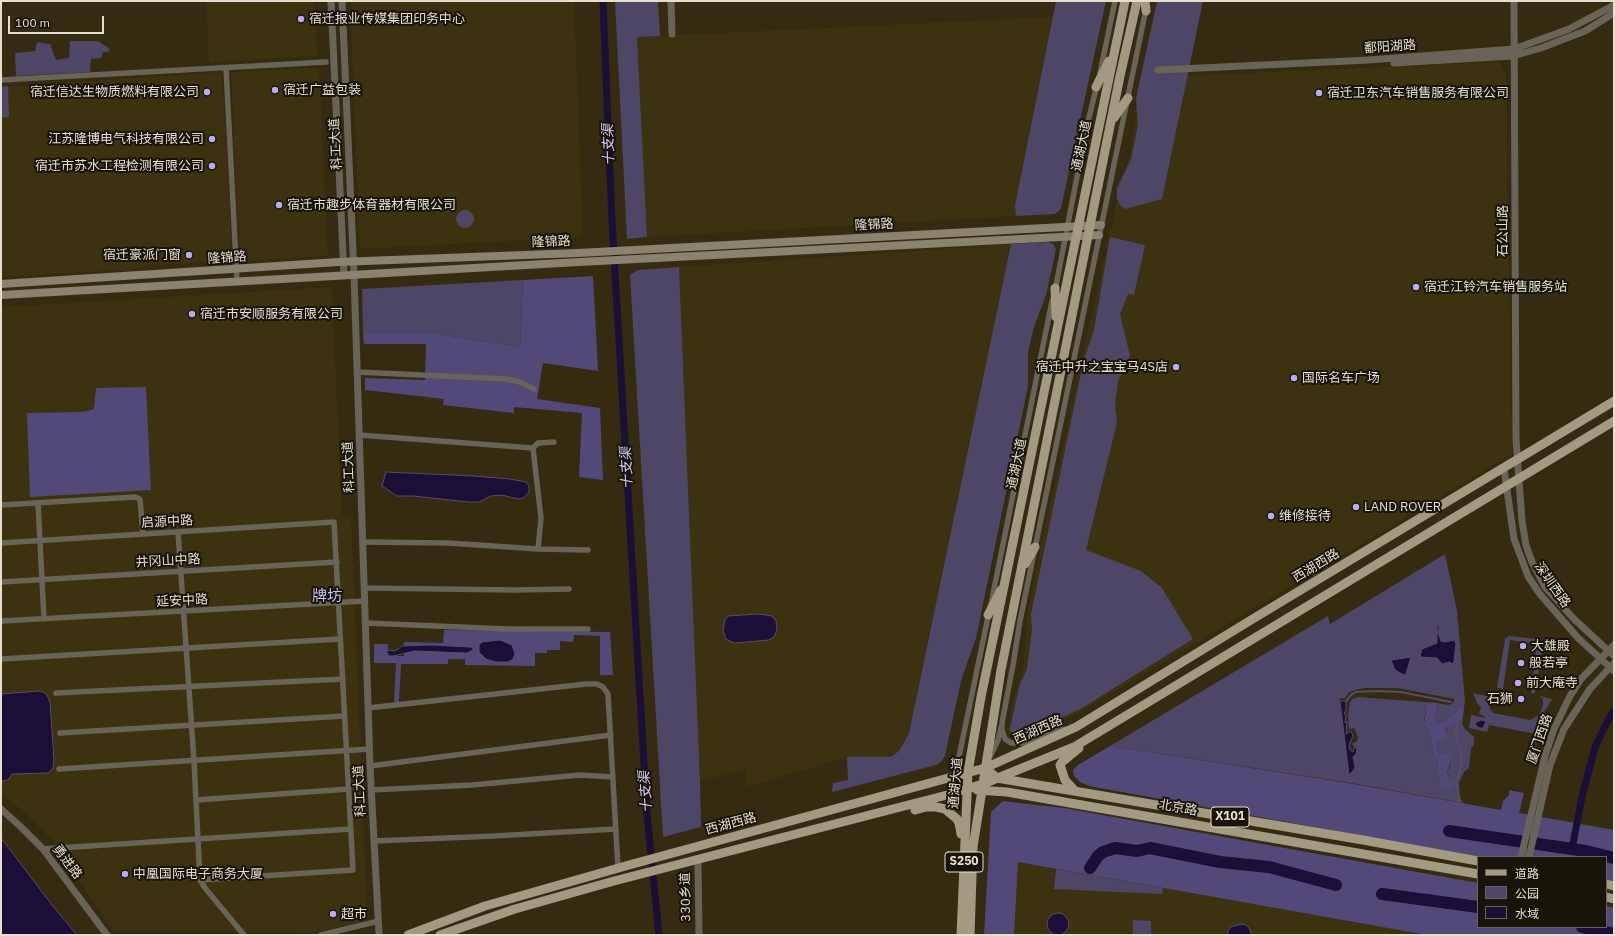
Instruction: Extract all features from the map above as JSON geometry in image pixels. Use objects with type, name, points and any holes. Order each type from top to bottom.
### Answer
[{"type":"main road","name":"通湖大道","points":[[961,935],[968,772],[982,697],[1125,1]]},
{"type":"main road","name":"通湖大道","points":[[970,935],[973,847],[1001,670],[1137,1]]},
{"type":"main road","points":[[1146,1],[1146,11]]},
{"type":"main road","points":[[1096,87],[1115,49]]},
{"type":"main road","points":[[1111,123],[1128,98]]},
{"type":"main road","name":"隆锦路","points":[[1,295],[344,275],[579,257],[646,250],[1079,225],[1101,225]]},
{"type":"main road","name":"隆锦路","points":[[1,284],[343,262],[579,257],[645,258],[1099,235]]},
{"type":"main road","points":[[1055,288],[1057,331]]},
{"type":"main road","name":"西湖西路","points":[[408,935],[485,906],[618,868],[985,768],[1076,728],[1251,620],[1504,469],[1614,401]]},
{"type":"main road","name":"西湖西路","points":[[440,935],[515,909],[630,877],[832,826],[967,789],[982,787],[997,778],[1074,747],[1614,420]]},
{"type":"main road","points":[[1021,570],[1035,547]]},
{"type":"main road","points":[[988,615],[1007,578]]},
{"type":"main road","points":[[1075,791],[1065,780],[1060,765],[1092,736]]},
{"type":"main road","points":[[985,768],[997,778]]},
{"type":"main road","name":"北京路","points":[[997,778],[1477,861]]},
{"type":"main road","name":"北京路","points":[[982,787],[1477,874]]},
{"type":"main road","points":[[832,826],[856,824],[926,807],[936,807],[945,809],[957,819],[964,848]]},
{"type":"street","name":"科工大道","points":[[331,1],[344,275]]},
{"type":"street","name":"科工大道","points":[[342,1],[354,262],[370,766],[379,933]]},
{"type":"street","points":[[671,1],[672,34]]},
{"type":"street","points":[[955,776],[1066,237],[1086,130],[1114,1]]},
{"type":"street","name":"石公山路","points":[[1514,1],[1517,461]]},
{"type":"street","name":"鄱阳湖路","points":[[1514,52],[1569,29],[1614,5]]},
{"type":"street","points":[[985,768],[998,740],[1002,723],[1035,547],[1146,11]]},
{"type":"street","name":"鄱阳湖路","points":[[1158,72],[1369,65],[1514,52],[1541,48],[1585,31],[1614,13]]},
{"type":"street","points":[[1,80],[326,62]]},
{"type":"street","points":[[226,68],[237,281]]},
{"type":"street","points":[[357,372],[507,379],[520,382],[534,390]]},
{"type":"street","points":[[360,434],[533,448],[538,443],[554,442]]},
{"type":"street","points":[[533,448],[541,518],[538,549]]},
{"type":"street","name":"深圳西路","points":[[1517,461],[1522,520],[1526,545],[1532,562],[1545,587],[1574,619],[1611,653]]},
{"type":"street","name":"深圳西路","points":[[1504,469],[1514,539],[1528,576],[1539,594],[1578,638],[1600,659],[1613,667]]},
{"type":"street","points":[[1,505],[135,497],[140,499],[143,534]]},
{"type":"street","points":[[38,502],[44,619]]},
{"type":"street","name":"启源中路","points":[[1,543],[334,522],[337,562]]},
{"type":"street","points":[[178,532],[194,761],[200,880],[244,935]]},
{"type":"street","points":[[363,542],[448,543],[538,549],[588,550]]},
{"type":"street","points":[[200,880],[353,870],[337,562]]},
{"type":"street","name":"井冈山中路","points":[[1,582],[337,562]]},
{"type":"street","points":[[364,588],[515,590],[569,589]]},
{"type":"street","name":"延安中路","points":[[1,621],[365,601]]},
{"type":"street","points":[[366,623],[507,629],[588,629]]},
{"type":"street","points":[[1,659],[340,639]]},
{"type":"street","name":"厦门西路","points":[[1526,854],[1545,756],[1554,729],[1570,696],[1581,679],[1600,659],[1611,653],[1614,645]]},
{"type":"street","name":"厦门西路","points":[[1532,828],[1550,765],[1564,729],[1590,689],[1613,667]]},
{"type":"street","points":[[56,693],[343,679]]},
{"type":"street","points":[[368,708],[586,684],[597,684],[603,687],[608,694],[618,868]]},
{"type":"street","points":[[60,734],[345,716]]},
{"type":"street","points":[[1002,723],[1002,730],[1005,739],[1016,744],[1023,743],[1055,731],[1076,728]]},
{"type":"street","points":[[370,766],[610,735]]},
{"type":"street","points":[[59,769],[370,749]]},
{"type":"street","points":[[372,790],[472,785],[580,775],[613,777]]},
{"type":"street","points":[[196,800],[349,789]]},
{"type":"street","name":"勇进路","points":[[1,809],[22,827],[43,849],[107,935]]},
{"type":"street","points":[[43,849],[351,829]]},
{"type":"street","points":[[374,841],[616,829]]},
{"type":"street","name":"330乡道","points":[[698,859],[699,935]]},
{"type":"street","points":[[320,935],[375,922]]},
{"type":"shaded area","points":[[206,1],[315,1],[317,56],[209,62]]},
{"type":"shaded area","points":[[350,1],[574,1],[583,237],[360,249]]},
{"type":"shaded area","points":[[1053,17],[1015,205],[1016,216],[647,237],[637,37]]},
{"type":"shaded area","name":"国际名车广场","points":[[1497,62],[1502,65],[1506,76],[1512,454],[1075,715],[1025,737],[1013,737],[1009,734],[1008,727],[1013,698],[1023,669],[1028,612],[1042,541],[1119,192],[1131,152],[1138,78]]},
{"type":"shaded area","points":[[319,68],[328,256],[240,261],[231,72]]},
{"type":"shaded area","points":[[222,72],[232,259],[230,261],[142,266],[142,269],[1,277],[1,87]]},
{"type":"shaded area","points":[[1011,244],[909,733],[899,751],[891,758],[847,757],[747,787],[745,770],[700,781],[679,267]]},
{"type":"shaded area","points":[[593,276],[598,371],[543,363],[537,399],[600,408],[603,480],[579,477],[582,413],[514,407],[514,413],[443,405],[444,399],[365,390],[365,378],[425,380],[426,344],[364,344],[363,334],[438,334],[520,347],[523,280]]},
{"type":"shaded area","points":[[332,287],[342,516],[351,516],[367,913],[359,923],[314,932],[113,931],[50,838],[21,809],[1,793],[1,307]]},
{"type":"shaded area","points":[[146,387],[151,490],[30,497],[27,413],[83,412],[94,409],[96,388]]},
{"type":"shaded area","points":[[444,630],[610,632],[613,675],[600,675],[600,636],[574,635],[573,642],[560,641],[560,650],[547,650],[547,653],[535,653],[535,666],[465,665],[465,659],[448,659],[448,664],[401,664],[399,702],[394,702],[396,663],[374,663],[374,644],[388,644],[388,656],[404,656],[404,642],[443,643]]},
{"type":"shaded area","points":[[1425,702],[1438,704],[1434,719],[1438,722],[1445,721],[1459,708],[1464,708],[1463,719],[1451,727],[1446,727],[1446,737],[1444,742],[1439,741],[1438,745],[1437,750],[1440,754],[1451,754],[1451,760],[1447,772],[1450,780],[1455,785],[1447,791],[1442,790],[1439,785],[1437,759],[1434,757],[1429,729],[1424,725],[1426,709]]},
{"type":"shaded area","points":[[1110,746],[1348,783],[1501,810],[1503,801],[1509,795],[1509,790],[1524,793],[1519,813],[1614,830],[1614,881],[1607,880],[1607,856],[1477,856],[1089,786],[1080,782],[1074,776],[1073,770],[1078,765]]},
{"type":"shaded area","points":[[1003,801],[1064,808],[1477,883],[1477,928],[1607,928],[1607,906],[1614,908],[1614,935],[1427,935],[1018,862],[1014,935],[984,935],[991,812]]},
{"type":"shaded area","points":[[1018,862],[1427,935],[1014,935]]},
{"type":"green space","points":[[615,1],[658,1],[660,36],[637,37],[647,237],[627,239]]},
{"type":"green space","points":[[1056,1],[1106,1],[1061,208],[1054,214],[1016,216],[1015,205]]},
{"type":"green space","points":[[1157,1],[1203,1],[1162,199],[1125,209],[1120,205],[1117,199],[1117,188],[1131,159],[1138,125],[1136,99]]},
{"type":"green space","points":[[70,41],[98,41],[110,49],[108,52],[103,52],[101,58],[91,59],[90,72],[16,76],[15,53],[35,51],[37,42],[50,44],[56,60],[69,58]]},
{"type":"green space","points":[[8,86],[9,117],[1,118],[1,87]]},
{"type":"green space","points":[[465,210],[471,213],[474,219],[471,225],[465,228],[459,225],[456,219],[459,213]]},
{"type":"green space","points":[[1110,237],[1145,245],[1134,295],[1128,294],[1120,314],[1130,356],[1118,381],[1115,405],[1117,422],[1086,550],[1141,571],[1162,588],[1193,639],[1082,708],[1024,736],[1015,736],[1011,734],[1010,729],[1019,687],[1027,669],[1032,629],[1031,614],[1084,359],[1094,330]]},
{"type":"green space","points":[[1048,242],[1053,244],[1056,249],[1055,254],[1046,295],[1034,327],[1028,352],[1028,386],[976,638],[961,681],[945,756],[941,762],[936,765],[832,792],[833,783],[848,780],[847,757],[891,757],[899,751],[909,733],[1011,244]]},
{"type":"green space","points":[[679,267],[701,827],[663,837],[630,275],[638,270]]},
{"type":"green space","points":[[523,280],[520,347],[438,334],[363,334],[362,289]]},
{"type":"green space","points":[[1445,554],[1457,611],[1465,701],[1464,708],[1459,708],[1445,721],[1438,722],[1434,719],[1438,705],[1437,703],[1448,705],[1453,703],[1455,699],[1397,688],[1364,688],[1348,693],[1345,698],[1339,699],[1350,774],[1355,767],[1353,757],[1356,754],[1357,749],[1352,744],[1357,741],[1358,737],[1354,728],[1349,729],[1348,716],[1350,702],[1352,699],[1358,697],[1425,702],[1426,709],[1424,720],[1429,729],[1434,757],[1437,759],[1439,785],[1450,780],[1447,772],[1450,766],[1451,754],[1440,754],[1437,750],[1439,741],[1447,730],[1446,726],[1451,727],[1463,719],[1462,724],[1465,729],[1474,737],[1474,745],[1471,748],[1469,768],[1464,772],[1459,783],[1460,797],[1463,803],[1351,783],[1110,746],[1328,616],[1330,624]]},
{"type":"green space","points":[[1509,636],[1538,639],[1543,643],[1535,693],[1531,693],[1537,644],[1510,640],[1503,689],[1497,688],[1505,639]]},
{"type":"green space","points":[[1473,693],[1491,697],[1490,709],[1493,713],[1530,720],[1539,715],[1543,705],[1543,699],[1540,696],[1552,699],[1542,715],[1536,734],[1489,725],[1487,732],[1469,728],[1471,715],[1486,718],[1479,713],[1481,707],[1477,703]]},
{"type":"green space","points":[[1056,869],[1163,888],[1162,894],[1054,889]]},
{"type":"green space","points":[[1133,920],[1151,921],[1151,935],[1133,935]]},
{"type":"water","points":[[386,472],[510,479],[526,482],[529,486],[529,492],[524,498],[518,499],[502,495],[491,496],[479,502],[397,496],[382,486]]},
{"type":"water","points":[[759,614],[772,616],[776,621],[777,629],[774,637],[769,640],[734,643],[726,639],[723,630],[725,620],[728,616]]},
{"type":"water","points":[[1440,625],[1438,632],[1441,641],[1445,642],[1454,640],[1456,643],[1454,662],[1452,664],[1450,662],[1442,664],[1437,658],[1420,657],[1422,649],[1437,643],[1437,627]]},
{"type":"water","points":[[500,640],[512,645],[515,654],[513,659],[508,662],[496,662],[486,659],[479,652],[479,645],[482,642]]},
{"type":"water","points":[[430,645],[470,647],[473,648],[473,650],[467,653],[415,651],[393,656],[389,656],[387,652],[387,650],[395,651],[402,646]]},
{"type":"water","points":[[1411,657],[1406,674],[1404,675],[1395,670],[1391,660]]},
{"type":"water","points":[[39,691],[47,695],[50,702],[54,760],[53,768],[48,773],[12,774],[8,780],[1,781],[1,694]]},
{"type":"water","points":[[1340,701],[1346,701],[1346,709],[1344,714],[1346,714],[1345,723],[1347,721],[1346,734],[1351,731],[1353,736],[1349,745],[1350,750],[1353,752],[1355,747],[1357,749],[1356,754],[1353,757],[1355,767],[1349,775]]},
{"type":"water","points":[[1481,720],[1489,722],[1486,722],[1483,728],[1479,728],[1475,724]]},
{"type":"water","points":[[1,838],[52,905],[77,935],[1,935]]},
{"type":"water","points":[[1058,913],[1066,916],[1069,924],[1066,932],[1058,935],[1050,932],[1047,924],[1050,916]]},
{"type":"water","points":[[1241,924],[1246,925],[1249,928],[1252,935],[1228,935],[1228,931],[1231,927]]},
{"type":"waterway","name":"十支渠","points":[[603,1],[612,222],[647,814],[659,935]]},
{"type":"waterway","points":[[1346,701],[1356,692],[1377,691],[1401,692],[1451,702]]},
{"type":"waterway","points":[[1449,831],[1459,799],[1456,781],[1460,770],[1462,757],[1456,737],[1456,731],[1460,711]]},
{"type":"waterway","points":[[1572,849],[1582,797],[1595,747],[1614,711]]},
{"type":"waterway","points":[[1449,831],[1586,851],[1606,856]]},
{"type":"waterway","points":[[1090,868],[1098,856],[1103,852],[1115,848],[1137,851],[1150,848],[1220,862],[1269,867],[1336,885]]},
{"type":"waterway","points":[[1607,856],[1614,858]]},
{"type":"waterway","points":[[1382,894],[1477,907]]},
{"type":"waterway","points":[[1587,928],[1614,934]]},
{"type":"place","name":"宿迁报业传媒集团印务中心","points":[[301,19]]},
{"type":"place","name":"宿迁广益包装","points":[[275,90]]},
{"type":"place","name":"宿迁信达生物质燃料有限公司","points":[[207,92]]},
{"type":"place","name":"宿迁卫东汽车销售服务有限公司","points":[[1319,93]]},
{"type":"place","name":"江苏隆博电气科技有限公司","points":[[212,139]]},
{"type":"place","name":"宿迁市苏水工程检测有限公司","points":[[212,166]]},
{"type":"place","name":"宿迁市趣步体育器材有限公司","points":[[279,205]]},
{"type":"place","name":"宿迁豪派门窗","points":[[189,255]]},
{"type":"place","name":"宿迁江铃汽车销售服务站","points":[[1416,287]]},
{"type":"place","name":"宿迁市安顺服务有限公司","points":[[192,314]]},
{"type":"place","name":"宿迁中升之宝宝马4S店","points":[[1176,367]]},
{"type":"place","name":"国际名车广场","points":[[1294,378]]},
{"type":"place","name":"LAND ROVER","points":[[1356,507]]},
{"type":"place","name":"维修接待","points":[[1271,516]]},
{"type":"place","name":"大雄殿","points":[[1523,646]]},
{"type":"place","name":"般若亭","points":[[1521,663]]},
{"type":"place","name":"前大庵寺","points":[[1518,683]]},
{"type":"place","name":"石狮","points":[[1521,699]]},
{"type":"place","name":"中凰国际电子商务大厦","points":[[125,874]]},
{"type":"place","name":"超市","points":[[333,914]]},
{"type":"district","name":"牌坊","points":[[327,597]]}]
